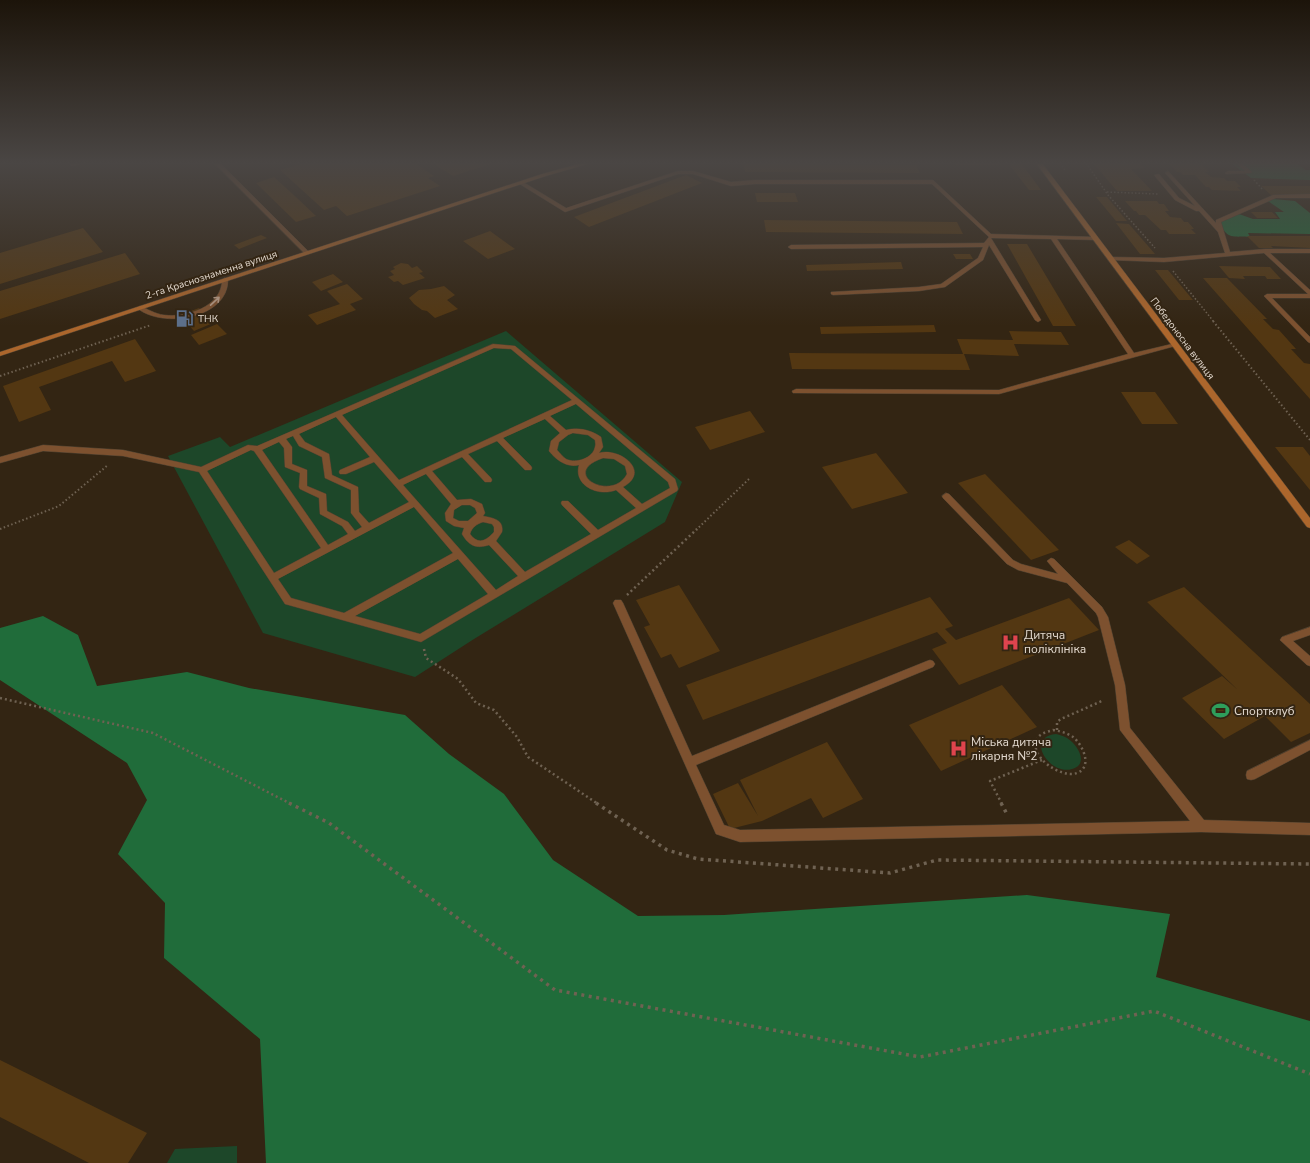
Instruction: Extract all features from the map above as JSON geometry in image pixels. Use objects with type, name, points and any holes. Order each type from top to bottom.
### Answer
[{"type":"street","points":[[271,217],[307,253]]},
{"type":"street","name":"2-га Краснознаменна вулиця","points":[[0,354],[416,217]]},
{"type":"street","name":"Победоносна вулиця","points":[[1080,217],[1310,525]]},
{"type":"lane","points":[[966,217],[988,240],[1038,320]]},
{"type":"lane","points":[[1208,217],[1221,233]]},
{"type":"lane","points":[[1228,217],[1218,222],[1228,254]]},
{"type":"lane","points":[[791,247],[1053,237],[1095,238]]},
{"type":"lane","points":[[1053,237],[1132,355]]},
{"type":"lane","points":[[833,293],[919,289],[942,286],[981,258],[988,240]]},
{"type":"lane","points":[[1112,259],[1164,260],[1265,251],[1310,251]]},
{"type":"lane","points":[[1265,251],[1310,293]]},
{"type":"lane","points":[[140,308],[161,317],[171,318],[187,315],[215,303],[224,291],[225,280]]},
{"type":"lane","points":[[1310,296],[1267,296],[1310,341]]},
{"type":"lane","points":[[796,391],[998,392],[1132,355],[1176,345]]},
{"type":"lane","points":[[0,460],[43,448],[123,453],[202,470],[251,447],[258,449],[493,346],[513,347],[672,481],[674,489],[421,638],[288,601],[202,470]]},
{"type":"lane","points":[[398,484],[576,401]]},
{"type":"lane","points":[[337,414],[494,594]]},
{"type":"lane","points":[[545,415],[565,433]]},
{"type":"lane","points":[[565,433],[555,442],[553,446],[553,451],[560,460],[574,463],[588,460],[595,456],[611,455],[625,461],[629,466],[631,472],[625,483],[618,487],[602,490],[587,485],[580,475],[580,470],[583,464],[588,460],[599,451],[599,441],[589,433],[581,431],[565,433]]},
{"type":"lane","points":[[294,433],[302,444],[326,456],[328,476],[355,489],[355,513],[368,528]]},
{"type":"lane","points":[[498,438],[528,468]]},
{"type":"lane","points":[[281,439],[288,447],[288,465],[304,472],[303,487],[323,496],[323,512],[345,524],[354,535]]},
{"type":"lane","points":[[258,449],[326,549]]},
{"type":"lane","points":[[463,454],[488,480]]},
{"type":"lane","points":[[343,472],[375,458]]},
{"type":"lane","points":[[427,471],[456,504]]},
{"type":"lane","points":[[618,487],[641,508]]},
{"type":"lane","points":[[946,496],[1010,562],[1018,567],[1069,580]]},
{"type":"lane","points":[[456,504],[449,511],[449,519],[456,524],[461,525],[472,523],[483,519],[493,521],[498,527],[498,535],[490,542],[480,544],[470,541],[466,534],[466,530],[472,523],[476,520],[481,513],[479,506],[471,502],[456,504]]},
{"type":"lane","points":[[272,578],[414,503]]},
{"type":"lane","points":[[565,504],[597,534]]},
{"type":"lane","points":[[490,542],[524,577]]},
{"type":"lane","points":[[345,617],[460,554]]},
{"type":"lane","points":[[1051,561],[1099,610],[1103,618],[1120,685],[1125,730],[1201,826]]},
{"type":"lane","points":[[618,604],[720,830],[740,836],[1201,826],[1310,828]]},
{"type":"lane","points":[[1310,631],[1285,640],[1310,662]]},
{"type":"lane","points":[[690,763],[930,664]]},
{"type":"lane","points":[[1251,775],[1310,745]]},
{"type":"path","points":[[1128,217],[1310,440]]},
{"type":"path","points":[[0,529],[59,506],[123,453]]},
{"type":"path","points":[[618,604],[749,479]]},
{"type":"path","points":[[0,698],[154,733],[329,823],[555,990],[920,1057],[1154,1011],[1310,1074]]},
{"type":"path","points":[[1057,730],[1057,722],[1061,719],[1104,700]]},
{"type":"path","points":[[1057,730],[1069,734],[1082,746],[1086,761],[1080,772],[1065,774],[1048,766],[1037,753],[1037,739],[1040,734],[1046,731],[1057,730]]},
{"type":"path","points":[[1016,830],[990,781],[1042,760]]},
{"type":"green space","points":[[1231,217],[1280,219],[1279,217],[1310,217],[1310,234],[1248,233],[1250,237],[1235,237],[1225,232],[1220,222]]},
{"type":"green space","points":[[506,331],[682,482],[665,522],[474,639],[415,677],[263,633],[168,456],[220,437],[230,447]]},
{"type":"green space","points":[[43,616],[78,635],[97,686],[187,672],[249,688],[405,715],[449,754],[504,794],[553,860],[638,916],[724,915],[1027,895],[1170,914],[1156,977],[1310,1021],[1310,1163],[266,1163],[260,1039],[164,958],[165,903],[118,854],[147,800],[127,763],[0,680],[0,628]]},
{"type":"green space","points":[[1056,734],[1067,738],[1078,749],[1081,759],[1080,763],[1072,769],[1064,770],[1056,767],[1049,762],[1044,755],[1041,748],[1042,742],[1047,737]]},
{"type":"green space","points":[[237,1146],[237,1163],[167,1163],[175,1149]]},
{"type":"building","points":[[291,217],[312,217],[296,222]]},
{"type":"building","points":[[574,217],[614,217],[589,227]]},
{"type":"building","points":[[1113,217],[1124,217],[1127,221],[1116,221]]},
{"type":"building","points":[[1147,217],[1181,218],[1184,222],[1188,222],[1194,229],[1191,229],[1196,234],[1169,234],[1166,230],[1161,230]]},
{"type":"building","points":[[1256,217],[1278,218],[1257,218]]},
{"type":"building","points":[[764,220],[957,222],[963,234],[766,232]]},
{"type":"building","points":[[1116,223],[1129,224],[1155,254],[1140,254]]},
{"type":"building","points":[[83,228],[103,252],[0,284],[0,253]]},
{"type":"building","points":[[490,231],[515,249],[488,259],[463,241]]},
{"type":"building","points":[[261,235],[267,238],[239,249],[234,245]]},
{"type":"building","points":[[1247,236],[1310,236],[1310,248],[1271,246],[1273,248],[1259,248]]},
{"type":"building","points":[[1007,244],[1027,244],[1076,326],[1053,326]]},
{"type":"building","points":[[125,253],[140,274],[0,319],[0,291]]},
{"type":"building","points":[[953,254],[970,254],[973,259],[956,259]]},
{"type":"building","points":[[901,262],[903,269],[807,271],[806,265]]},
{"type":"building","points":[[401,263],[408,264],[412,268],[417,266],[423,272],[419,273],[425,278],[403,285],[398,281],[394,282],[388,277],[394,275],[390,271],[395,269],[393,267]]},
{"type":"building","points":[[1219,266],[1270,267],[1281,279],[1267,279],[1265,276],[1243,276],[1245,279],[1229,278]]},
{"type":"building","points":[[1155,270],[1168,270],[1193,300],[1179,300]]},
{"type":"building","points":[[333,274],[343,282],[321,291],[312,282]]},
{"type":"building","points":[[1203,278],[1227,278],[1267,319],[1263,319],[1273,329],[1279,330],[1296,349],[1291,349],[1304,363],[1310,364],[1310,399]]},
{"type":"building","points":[[347,284],[363,299],[350,304],[356,310],[317,325],[308,315],[340,304],[327,291]]},
{"type":"building","points":[[444,286],[455,295],[447,300],[458,309],[435,318],[427,311],[422,310],[414,304],[409,298],[419,290]]},
{"type":"building","points":[[199,308],[213,323],[194,331],[180,315]]},
{"type":"building","points":[[217,324],[227,334],[199,345],[191,335]]},
{"type":"building","points":[[934,325],[936,332],[821,334],[820,327]]},
{"type":"building","points":[[1009,331],[1061,332],[1069,345],[1014,344],[1019,356],[964,354],[970,370],[792,369],[789,353],[963,354],[957,339],[1013,340]]},
{"type":"building","points":[[135,339],[156,371],[125,382],[112,361],[39,387],[51,410],[19,422],[3,386]]},
{"type":"building","points":[[1121,392],[1155,392],[1178,424],[1142,424]]},
{"type":"building","points":[[750,411],[765,432],[710,450],[695,427]]},
{"type":"building","points":[[1275,447],[1303,447],[1310,456],[1310,490]]},
{"type":"building","points":[[876,453],[908,493],[852,509],[822,467]]},
{"type":"building","points":[[985,474],[1059,550],[1031,560],[958,483]]},
{"type":"building","points":[[1129,540],[1150,556],[1137,564],[1115,547]]},
{"type":"building","points":[[679,585],[720,651],[679,668],[671,654],[661,658],[644,627],[650,625],[636,600]]},
{"type":"building","points":[[1184,587],[1310,704],[1310,733],[1291,742],[1265,716],[1224,739],[1182,698],[1222,676],[1238,690],[1147,602]]},
{"type":"building","points":[[930,597],[953,626],[945,629],[956,640],[1069,598],[1099,630],[959,685],[932,649],[947,643],[937,632],[703,720],[686,685]]},
{"type":"building","name":"Міська дитяча лікарня №2","points":[[1002,685],[1037,727],[941,771],[909,725]]},
{"type":"building","points":[[827,742],[863,799],[823,818],[811,798],[762,821],[730,829],[713,794],[738,783],[758,816],[740,780]]},
{"type":"building","points":[[0,1060],[147,1133],[128,1163],[89,1163],[0,1117]]},
{"type":"place","name":"ТНК","points":[[185,318]]},
{"type":"place","name":"Дитяча поліклініка","points":[[1011,642]]},
{"type":"place","name":"Спортклуб","points":[[1221,711]]},
{"type":"place","name":"Міська дитяча лікарня №2","points":[[958,749]]}]
